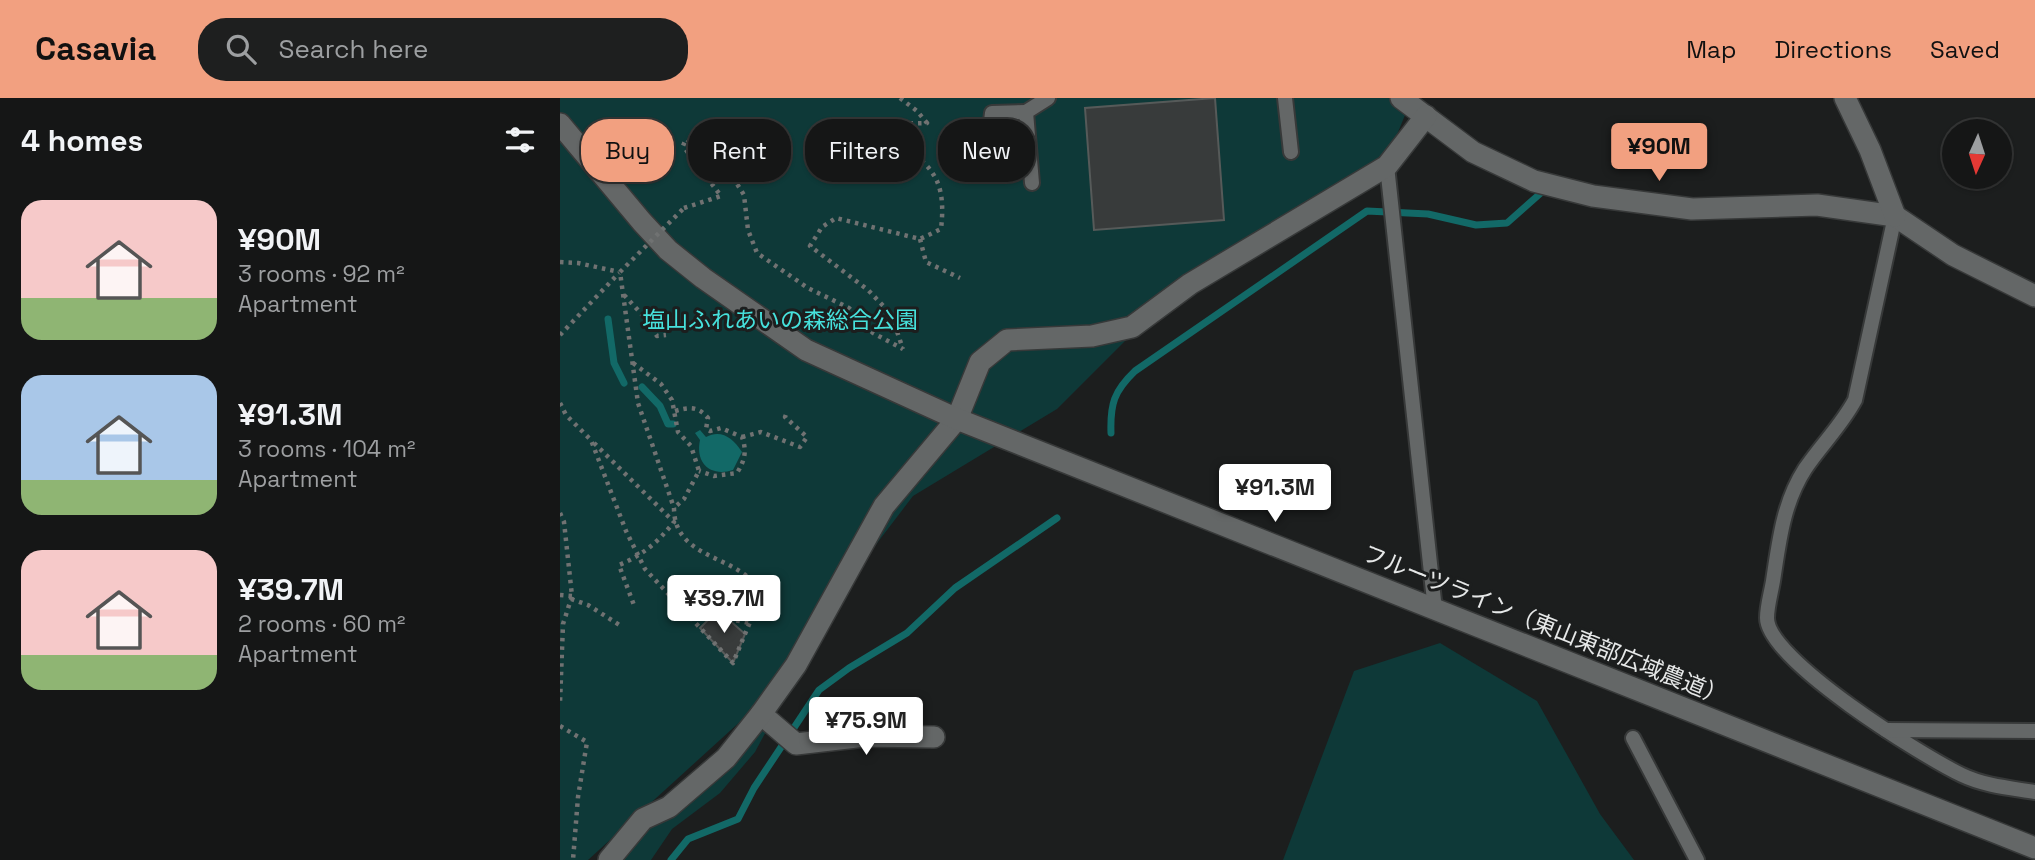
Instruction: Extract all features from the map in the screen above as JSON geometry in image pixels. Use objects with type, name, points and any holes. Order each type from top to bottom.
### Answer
[{"type":"street","points":[[1401,98],[1474,152],[1534,181],[1593,196],[1692,209],[1817,205],[1895,216],[1953,255],[2035,296]]},
{"type":"street","points":[[1845,98],[1870,150],[1895,216]]},
{"type":"street","points":[[594,860],[643,819],[669,807],[766,719],[884,506],[957,419],[980,362],[1007,340],[1092,336],[1132,327],[1190,284],[1387,172],[1426,116]]},
{"type":"street","name":"フルーツライン（東山東部広域農道）","points":[[560,124],[668,250],[703,278],[806,350],[957,419],[2035,848]]},
{"type":"street","points":[[766,719],[796,744],[864,736],[934,737]]},
{"type":"street","points":[[609,860],[643,819]]},
{"type":"lane","points":[[991,119],[992,113],[1026,112],[1048,98]]},
{"type":"lane","points":[[1285,98],[1290,152]]},
{"type":"lane","points":[[1026,112],[1032,183]]},
{"type":"lane","points":[[1387,172],[1435,610]]},
{"type":"lane","points":[[1895,216],[1855,400],[1844,419],[1804,470],[1783,517],[1767,619],[1776,643],[1854,710],[1883,730],[1962,775],[1982,783],[2035,792]]},
{"type":"lane","points":[[1883,730],[2035,731]]},
{"type":"lane","points":[[1633,738],[1697,860]]},
{"type":"path","points":[[560,335],[684,208],[721,196],[683,146],[686,139],[729,171],[744,195],[748,230],[757,253],[808,288],[849,308],[873,333],[904,349],[891,314],[869,290],[810,246],[822,227],[836,218],[920,239],[941,229],[944,203],[935,173],[881,129],[887,124],[926,123],[917,111],[900,98]]},
{"type":"path","points":[[920,239],[926,262],[960,278]]},
{"type":"path","points":[[561,260],[620,272]]},
{"type":"path","points":[[620,272],[638,403],[674,508],[674,522],[657,543],[638,557],[619,565],[635,608]]},
{"type":"path","points":[[623,295],[647,320],[657,336],[666,335]]},
{"type":"path","points":[[634,363],[661,384],[672,400],[678,432],[691,446],[699,471],[684,499],[674,508]]},
{"type":"path","points":[[560,403],[566,415],[674,522],[696,550],[750,579],[762,593],[733,663],[645,569],[591,440]]},
{"type":"path","points":[[675,411],[688,407],[701,410],[708,418],[706,429],[710,431],[721,428],[742,437],[761,432],[800,447],[807,437],[785,417],[787,412]]},
{"type":"path","points":[[699,471],[714,476],[737,473],[743,463],[746,447],[742,437]]},
{"type":"path","points":[[560,513],[564,522],[572,598],[563,624],[560,703]]},
{"type":"path","points":[[560,595],[588,606],[621,626]]},
{"type":"path","points":[[728,619],[750,623]]},
{"type":"path","points":[[560,726],[587,742],[578,797],[573,860]]},
{"type":"green space","name":"塩山ふれあいの森総合公園","points":[[560,98],[1412,98],[1385,164],[1133,333],[1057,409],[913,496],[743,719],[588,860],[560,860]]},
{"type":"green space","points":[[1440,643],[1537,701],[1600,814],[1634,860],[1283,860],[1354,671]]},
{"type":"green space","points":[[756,712],[769,726],[755,752],[720,793],[672,829],[651,860],[613,860]]},
{"type":"shaded area","points":[[700,430],[706,437],[717,434],[726,436],[738,447],[742,452],[733,470],[718,472],[706,467],[700,456],[700,440],[695,433]]},
{"type":"building","points":[[1215,98],[1224,220],[1094,230],[1085,108]]},
{"type":"building","points":[[718,610],[745,634],[733,663],[700,628]]},
{"type":"waterway","points":[[1111,433],[1111,414],[1115,399],[1122,385],[1135,371],[1367,211],[1428,214],[1476,225],[1507,223],[1542,192]]},
{"type":"waterway","points":[[608,319],[614,363],[624,383]]},
{"type":"waterway","points":[[642,387],[660,406],[668,424],[673,424]]},
{"type":"waterway","points":[[671,860],[688,839],[738,819],[754,788],[819,690],[849,668],[907,633],[955,588],[1057,518]]}]
